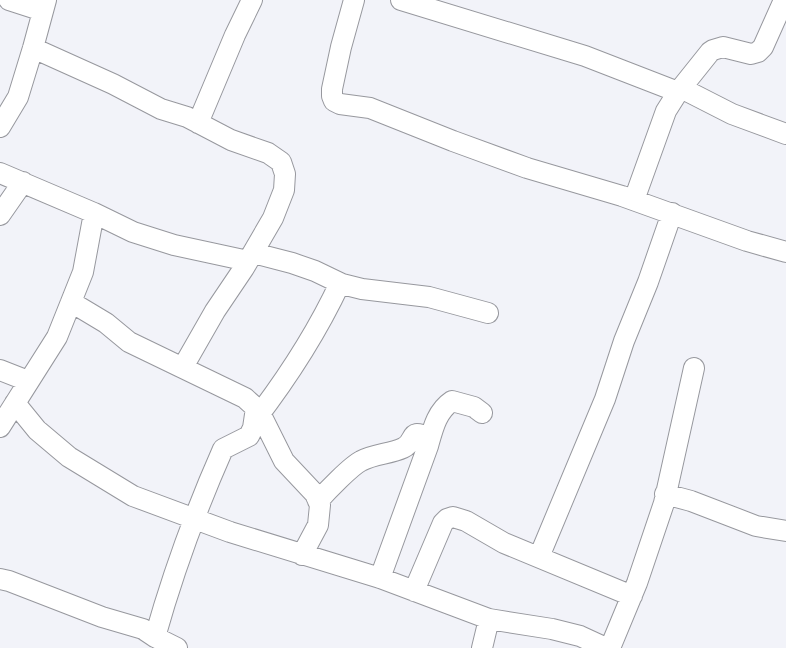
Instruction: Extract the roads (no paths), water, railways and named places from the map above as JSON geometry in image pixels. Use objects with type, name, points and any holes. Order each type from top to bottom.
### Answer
[{"type":"street","points":[[0,128],[18,97],[44,5],[9,0]]},
{"type":"street","points":[[198,123],[252,0]]},
{"type":"street","points":[[354,0],[332,89],[334,101],[340,104],[370,108],[528,168],[634,200],[747,241],[786,252]]},
{"type":"street","points":[[401,0],[585,56],[680,90],[732,114],[786,134]]},
{"type":"street","points":[[634,200],[666,111],[680,90],[713,50],[723,48],[751,54],[758,52],[763,47],[784,0]]},
{"type":"street","points":[[33,48],[113,84],[161,109],[188,117],[231,140],[268,153],[281,162],[285,174],[284,190],[273,218],[182,367]]},
{"type":"street","points":[[0,172],[133,232],[174,245],[292,263],[340,283],[362,289],[429,297],[488,313]]},
{"type":"street","points":[[0,215],[23,182]]},
{"type":"street","points":[[0,428],[57,337],[83,272],[94,213]]},
{"type":"street","points":[[538,557],[605,399],[624,341],[648,282],[672,213]]},
{"type":"street","points":[[148,639],[169,591],[223,449],[249,436],[258,416],[298,360],[326,314],[340,283]]},
{"type":"street","points":[[71,302],[106,323],[129,342],[245,398],[256,408],[258,416],[284,461],[315,494],[318,501],[320,515],[318,525],[302,555]]},
{"type":"street","points":[[15,403],[37,430],[69,457],[133,496],[230,532],[380,578],[489,619],[552,629],[580,636],[610,648],[632,596],[665,494],[694,368]]},
{"type":"street","points":[[0,370],[28,381]]},
{"type":"street","points":[[380,578],[433,426],[443,407],[452,401],[474,407],[482,413]]},
{"type":"street","points":[[318,501],[359,462],[403,448],[410,444],[412,437],[416,434],[419,433],[430,438]]},
{"type":"street","points":[[665,494],[691,501],[756,526],[786,531]]},
{"type":"street","points":[[414,591],[443,523],[453,517],[466,521],[504,543],[632,596]]},
{"type":"street","points":[[0,579],[9,580],[102,617],[124,622],[142,629],[148,639],[177,648]]},
{"type":"street","points":[[482,648],[489,619]]}]
